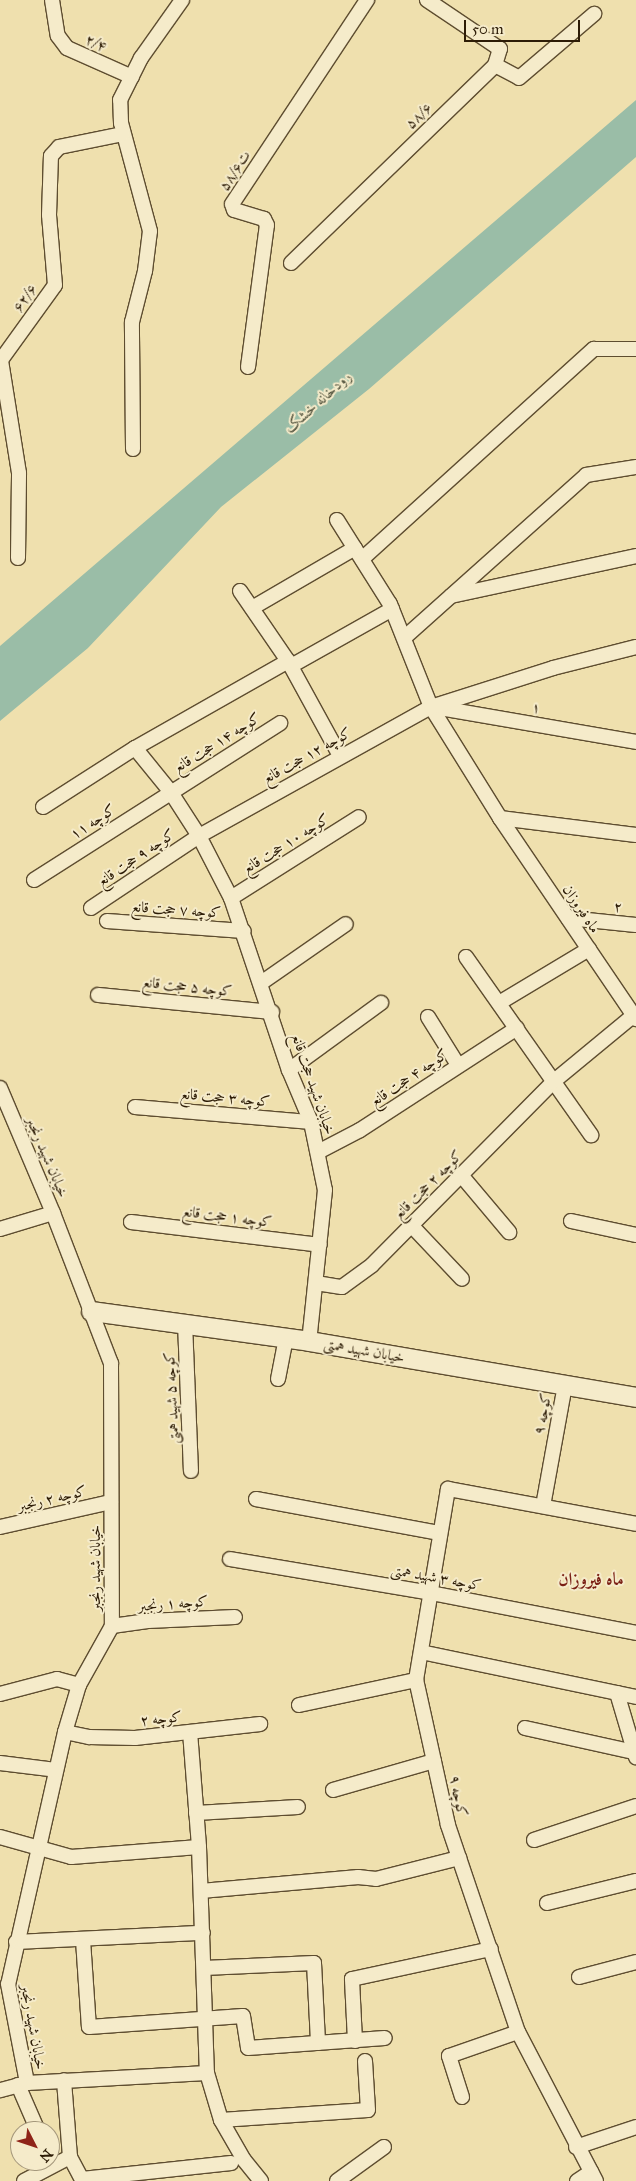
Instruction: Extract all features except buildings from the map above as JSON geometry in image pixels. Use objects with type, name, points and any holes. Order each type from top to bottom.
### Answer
[{"type":"street","name":"۲/۴","points":[[52,0],[58,36],[67,48],[132,77]]},
{"type":"street","points":[[133,449],[132,322],[146,271],[150,231],[123,134],[120,100],[132,77],[182,0]]},
{"type":"street","name":"۵۸/۶ت","points":[[248,367],[267,225],[264,219],[234,210],[232,204],[367,0]]},
{"type":"street","points":[[427,0],[500,49],[494,65],[519,78],[594,14]]},
{"type":"street","name":"۵۸/۶","points":[[291,263],[494,65]]},
{"type":"street","name":"۶۲/۶","points":[[18,558],[19,473],[0,359],[55,285],[49,198],[52,156],[59,147],[123,134]]},
{"type":"street","points":[[252,608],[359,553],[594,349],[636,349]]},
{"type":"street","points":[[404,638],[586,475],[636,466]]},
{"type":"street","name":"ماه فیروزان","points":[[337,520],[392,608],[431,707],[500,818],[635,1017]]},
{"type":"street","points":[[450,596],[636,556]]},
{"type":"street","points":[[240,591],[290,663],[340,756]]},
{"type":"street","points":[[42,807],[135,748],[392,608]]},
{"type":"street","name":"کوچه ۱۲ حجت قانع","points":[[199,836],[431,707],[553,668],[636,647]]},
{"type":"street","name":"۱","points":[[431,707],[636,742]]},
{"type":"street","name":"کوچه ۱۴ حجت قانع","points":[[170,791],[280,724]]},
{"type":"street","name":"خیابان شهید حجت قانع","points":[[135,748],[170,791],[199,836],[231,898],[272,1012],[289,1070],[311,1122],[326,1190],[310,1341]]},
{"type":"street","name":"کوچه ۱۱","points":[[34,880],[170,791]]},
{"type":"street","name":"کوچه ۱۰ حجت قانع","points":[[231,898],[359,817]]},
{"type":"street","points":[[500,818],[636,835]]},
{"type":"street","name":"کوچه ۹ حجت قانع","points":[[91,908],[199,836]]},
{"type":"street","name":"۲","points":[[568,918],[636,925]]},
{"type":"street","name":"کوچه ۷ حجت قانع","points":[[107,921],[244,931]]},
{"type":"street","points":[[261,983],[346,924]]},
{"type":"street","points":[[499,1003],[589,949]]},
{"type":"street","points":[[466,957],[591,1135]]},
{"type":"street","name":"کوچه ۵ حجت قانع","points":[[98,995],[272,1012]]},
{"type":"street","points":[[289,1070],[381,1004]]},
{"type":"street","points":[[428,1017],[458,1065]]},
{"type":"street","name":"کوچه ۲ حجت قانع","points":[[316,1283],[342,1286],[372,1265],[553,1082],[635,1017]]},
{"type":"street","name":"کوچه ۴ حجت قانع","points":[[318,1152],[360,1130],[517,1028]]},
{"type":"street","name":"خیابان شهید رنجبر","points":[[0,1088],[53,1213],[111,1363],[112,1626],[79,1685],[65,1732],[37,1845],[16,1942],[6,1958],[22,2084],[0,2090]]},
{"type":"street","name":"کوچه ۳ حجت قانع","points":[[135,1107],[311,1122]]},
{"type":"street","points":[[461,1175],[509,1232]]},
{"type":"street","points":[[0,1229],[53,1213]]},
{"type":"street","points":[[571,1221],[636,1235]]},
{"type":"street","name":"کوچه ۱ حجت قانع","points":[[131,1222],[320,1245]]},
{"type":"street","points":[[411,1226],[462,1279]]},
{"type":"street","name":"خیابان شهید همتی","points":[[91,1311],[310,1341],[636,1397]]},
{"type":"street","name":"کوچه ۵ شهید همتی","points":[[185,1323],[192,1471]]},
{"type":"street","points":[[278,1379],[286,1338]]},
{"type":"street","name":"کوچه ۹","points":[[543,1506],[565,1386]]},
{"type":"street","name":"کوچه ۹","points":[[593,2177],[518,2032],[448,1825],[416,1680],[448,1489],[636,1524]]},
{"type":"street","points":[[256,1499],[440,1533]]},
{"type":"street","name":"کوچه ۲ رنجبر","points":[[0,1528],[111,1502]]},
{"type":"street","name":"کوچه ۳ شهید همتی","points":[[230,1559],[431,1593],[636,1633]]},
{"type":"street","name":"کوچه ۱ رنجبر","points":[[112,1626],[148,1621],[235,1617]]},
{"type":"street","points":[[421,1652],[636,1697]]},
{"type":"street","points":[[0,1694],[57,1679],[79,1685]]},
{"type":"street","points":[[299,1705],[416,1680]]},
{"type":"street","points":[[525,1728],[635,1754],[617,1693]]},
{"type":"street","name":"کوچه ۲","points":[[65,1732],[89,1737],[135,1738],[260,1724]]},
{"type":"street","points":[[190,1732],[199,1847],[208,2072],[221,2120],[244,2160],[261,2181]]},
{"type":"street","points":[[333,1790],[434,1761]]},
{"type":"street","points":[[0,1763],[56,1770]]},
{"type":"street","points":[[196,1813],[298,1806]]},
{"type":"street","points":[[534,1840],[636,1806]]},
{"type":"street","points":[[0,1837],[37,1845],[71,1857],[199,1847]]},
{"type":"street","points":[[201,1891],[358,1877],[376,1879],[459,1858]]},
{"type":"street","points":[[547,1903],[636,1881]]},
{"type":"street","points":[[16,1942],[203,1933]]},
{"type":"street","points":[[83,1940],[89,2027],[205,2017],[243,2016],[248,2048],[385,2038]]},
{"type":"street","points":[[355,2040],[352,1979],[491,1949]]},
{"type":"street","points":[[579,1977],[636,1962]]},
{"type":"street","points":[[204,1968],[314,1963],[318,2043]]},
{"type":"street","points":[[462,2097],[449,2056],[518,2032]]},
{"type":"street","points":[[221,2120],[368,2110],[365,2061]]},
{"type":"street","points":[[35,2121],[22,2084],[208,2072]]},
{"type":"street","points":[[64,2080],[70,2157],[83,2180],[133,2178],[231,2163]]},
{"type":"street","points":[[576,2147],[636,2127]]},
{"type":"street","points":[[337,2181],[384,2147]]},
{"type":"street","points":[[60,2160],[70,2157]]},
{"type":"street","points":[[24,2181],[39,2171]]},
{"type":"street","points":[[577,2181],[593,2177]]},
{"type":"water","name":"رودخانه خشک","points":[[636,100],[636,157],[369,389],[221,507],[88,648],[0,721],[0,646]]},
{"type":"district","name":"ماه فیروزان","points":[[591,1579]]}]
